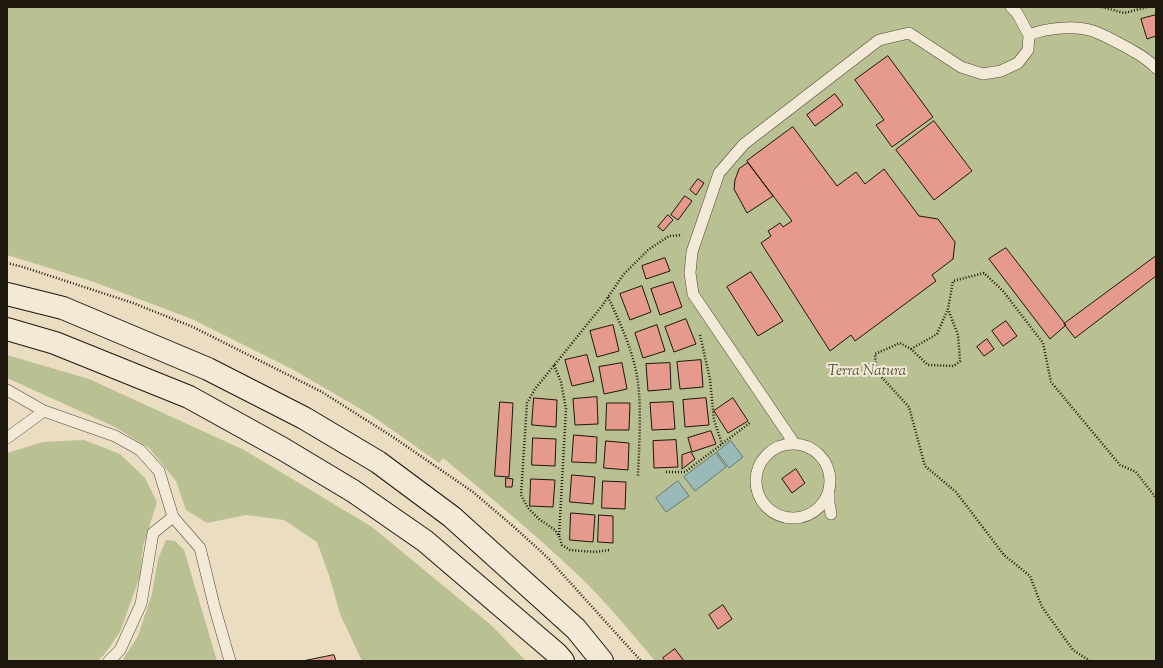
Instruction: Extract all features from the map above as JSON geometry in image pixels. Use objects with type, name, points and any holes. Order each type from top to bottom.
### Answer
[{"type":"main road","points":[[7,294],[63,308],[208,369],[304,418],[378,462],[452,517],[576,629],[602,661]]},
{"type":"main road","points":[[7,329],[55,343],[189,397],[283,449],[353,491],[425,541],[556,653],[563,661]]},
{"type":"lane","points":[[794,444],[693,294],[690,273],[692,252],[719,173],[744,144],[879,40],[909,34],[943,54],[961,67],[983,74],[1001,71],[1018,63],[1028,50],[1029,35],[1017,13],[1011,7]]},
{"type":"lane","points":[[1029,35],[1041,30],[1072,28],[1091,30],[1147,59],[1156,68]]},
{"type":"lane","points":[[7,390],[44,411],[115,436],[140,450],[159,471],[173,517],[200,548],[230,661]]},
{"type":"lane","points":[[7,438],[44,411]]},
{"type":"lane","points":[[794,444],[806,446],[818,452],[826,462],[830,474],[831,487],[829,492],[827,499],[819,509],[808,516],[795,519],[783,517],[772,512],[763,504],[758,493],[756,481],[758,470],[763,459],[771,451],[782,446],[794,444]]},
{"type":"lane","points":[[829,492],[831,514]]},
{"type":"lane","points":[[109,661],[120,650],[141,604],[153,533],[173,517]]},
{"type":"path","points":[[1102,7],[1124,13],[1148,7]]},
{"type":"path","points":[[609,550],[595,552],[570,550],[562,545],[555,530],[539,519],[528,508],[521,495],[527,403],[535,389],[602,306],[623,275],[648,250],[669,236],[683,235],[696,241]]},
{"type":"path","points":[[911,349],[937,334],[948,309],[953,281],[984,273],[1003,291],[1043,343],[1051,382],[1120,466],[1136,472],[1156,498]]},
{"type":"path","points":[[608,296],[634,361],[639,392],[640,435],[638,476]]},
{"type":"path","points":[[948,309],[958,335],[960,361],[954,366],[928,365],[911,349],[900,343],[875,354],[876,371],[909,406],[925,466],[956,492],[1004,555],[1030,576],[1042,607],[1072,650],[1090,661]]},
{"type":"path","points":[[699,329],[710,379],[714,420],[722,444]]},
{"type":"path","points":[[554,365],[561,382],[566,409],[559,536]]},
{"type":"path","points":[[666,472],[685,472],[751,422]]},
{"type":"green space","name":"Terra Natura","points":[[7,7],[1156,7],[1156,661],[655,661],[608,606],[578,575],[529,530],[443,458],[439,463],[371,415],[292,369],[192,319],[91,281],[7,255]]},
{"type":"green space","points":[[7,355],[89,379],[244,450],[372,527],[491,625],[526,661],[362,661],[340,614],[329,575],[317,542],[284,520],[246,515],[207,523],[186,510],[176,481],[149,448],[115,427],[7,378]]},
{"type":"green space","points":[[84,440],[120,454],[145,478],[157,502],[143,546],[140,576],[120,632],[104,655],[97,661],[7,661],[7,453],[43,442]]},
{"type":"green space","points":[[166,540],[175,541],[184,550],[217,661],[122,661],[138,636],[152,594],[158,559]]},
{"type":"water","points":[[731,441],[743,457],[729,468],[717,452]]},
{"type":"water","points":[[716,453],[726,467],[695,491],[684,477]]},
{"type":"water","points":[[678,481],[689,496],[666,512],[656,498]]},
{"type":"building","points":[[1156,15],[1156,36],[1147,39],[1141,19]]},
{"type":"building","points":[[888,56],[933,117],[892,147],[876,125],[884,120],[855,80]]},
{"type":"building","points":[[835,94],[843,105],[815,126],[807,115]]},
{"type":"building","points":[[934,121],[972,171],[934,200],[896,150]]},
{"type":"building","points":[[793,127],[837,186],[856,172],[865,184],[884,169],[919,216],[938,219],[955,242],[953,259],[932,275],[936,281],[855,341],[851,335],[830,351],[761,243],[771,236],[768,231],[780,223],[783,227],[792,221],[747,161]]},
{"type":"building","points":[[748,163],[773,196],[747,213],[734,189],[735,180],[739,169]]},
{"type":"building","points":[[698,179],[704,183],[696,195],[690,190]]},
{"type":"building","points":[[685,196],[692,201],[678,220],[671,215]]},
{"type":"building","points":[[668,215],[673,220],[663,231],[658,227]]},
{"type":"building","points":[[1006,248],[1066,325],[1050,339],[989,259]]},
{"type":"building","points":[[1156,256],[1156,276],[1075,338],[1064,324]]},
{"type":"building","points":[[665,258],[670,271],[646,279],[642,266]]},
{"type":"building","points":[[751,272],[783,321],[758,336],[727,287]]},
{"type":"building","points":[[673,282],[682,307],[660,315],[651,289]]},
{"type":"building","points":[[642,286],[651,312],[630,320],[620,294]]},
{"type":"building","points":[[686,319],[696,344],[674,352],[665,327]]},
{"type":"building","points":[[1006,321],[1017,336],[1003,346],[992,331]]},
{"type":"building","points":[[613,325],[619,351],[597,357],[590,331]]},
{"type":"building","points":[[657,325],[665,351],[643,358],[635,333]]},
{"type":"building","points":[[987,339],[994,349],[984,356],[977,347]]},
{"type":"building","points":[[587,355],[594,381],[572,386],[565,360]]},
{"type":"building","points":[[701,360],[703,387],[680,389],[677,362]]},
{"type":"building","points":[[622,363],[627,389],[604,394],[599,367]]},
{"type":"building","points":[[670,363],[671,389],[648,391],[646,364]]},
{"type":"building","points":[[597,397],[598,424],[575,425],[573,399]]},
{"type":"building","points":[[534,398],[557,400],[556,427],[532,425]]},
{"type":"building","points":[[706,398],[709,425],[685,427],[683,400]]},
{"type":"building","points":[[733,398],[748,421],[728,433],[714,411]]},
{"type":"building","points":[[500,402],[513,403],[509,477],[495,476]]},
{"type":"building","points":[[673,402],[675,429],[652,430],[650,403]]},
{"type":"building","points":[[607,403],[630,403],[629,430],[606,430]]},
{"type":"building","points":[[711,431],[716,444],[692,452],[688,438]]},
{"type":"building","points":[[574,435],[597,437],[596,463],[572,462]]},
{"type":"building","points":[[533,438],[556,439],[555,466],[532,465]]},
{"type":"building","points":[[676,440],[678,467],[654,468],[653,441]]},
{"type":"building","points":[[606,441],[629,443],[628,470],[604,468]]},
{"type":"building","points":[[691,452],[695,459],[682,469],[682,455]]},
{"type":"building","points":[[796,469],[805,483],[792,493],[782,479]]},
{"type":"building","points":[[572,475],[595,477],[593,504],[570,502]]},
{"type":"building","points":[[506,478],[513,479],[512,487],[506,487]]},
{"type":"building","points":[[531,479],[555,480],[553,507],[530,506]]},
{"type":"building","points":[[603,481],[626,482],[625,509],[602,508]]},
{"type":"building","points":[[571,513],[595,515],[593,542],[570,540]]},
{"type":"building","points":[[599,515],[613,516],[613,543],[598,542]]},
{"type":"building","points":[[723,605],[732,619],[718,629],[709,615]]},
{"type":"building","points":[[675,649],[684,661],[665,661],[663,658]]},
{"type":"building","points":[[334,655],[336,661],[303,661]]}]
